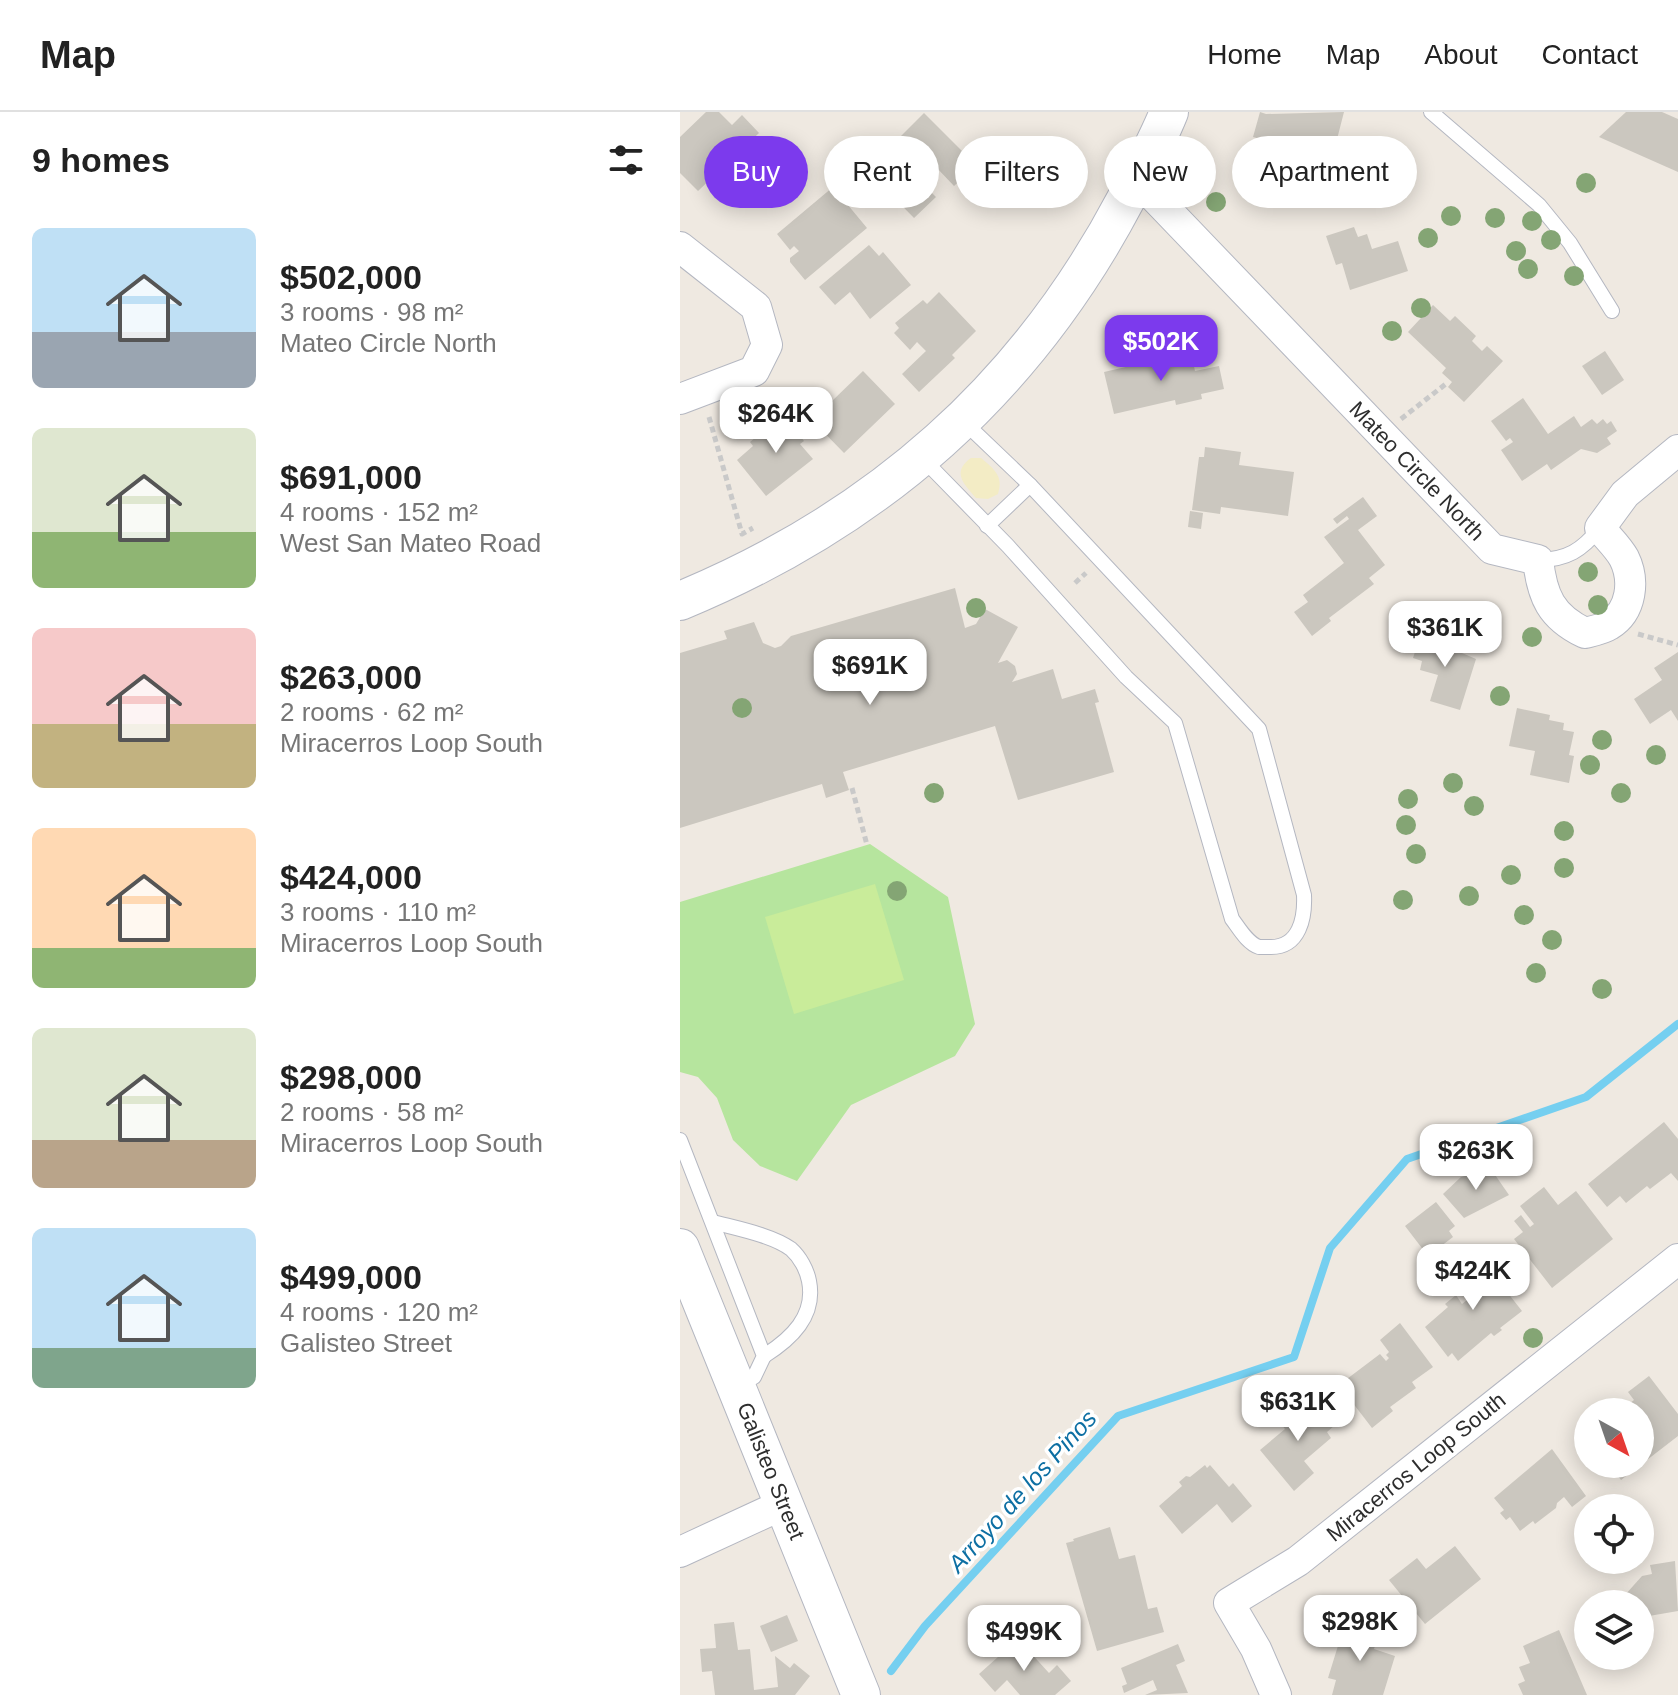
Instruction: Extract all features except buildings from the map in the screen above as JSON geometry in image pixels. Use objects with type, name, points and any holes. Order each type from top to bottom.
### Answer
[{"type":"street","points":[[1158,136],[1169,112]]},
{"type":"street","points":[[680,601],[748,571],[828,527],[922,458],[995,386],[1059,310],[1121,208]]},
{"type":"street","name":"Mateo Circle North","points":[[1165,208],[1492,549],[1538,560]]},
{"type":"street","points":[[680,247],[756,307],[767,345],[754,371],[693,394]]},
{"type":"street","points":[[1538,560],[1541,585],[1552,608],[1567,625],[1585,633],[1609,625],[1623,611],[1631,588],[1623,556],[1600,528],[1625,494],[1678,450]]},
{"type":"street","name":"Galisteo Street","points":[[680,1248],[861,1695]]},
{"type":"street","name":"Miracerros Loop South","points":[[1276,1695],[1256,1649],[1229,1603],[1298,1561],[1678,1259]]},
{"type":"street","points":[[680,1552],[784,1504]]},
{"type":"lane","points":[[1431,112],[1539,205],[1570,243],[1612,311]]},
{"type":"lane","points":[[922,458],[1058,600],[1126,677],[1175,723],[1232,919],[1246,937],[1259,947],[1280,947],[1291,942],[1305,916],[1304,895],[1259,729],[1030,485],[962,420]]},
{"type":"lane","points":[[987,526],[1030,485]]},
{"type":"lane","points":[[1538,560],[1569,556],[1586,545],[1600,528]]},
{"type":"lane","points":[[680,1140],[764,1356]]},
{"type":"lane","points":[[713,1222],[759,1235],[790,1249],[807,1269],[812,1297],[800,1327],[783,1344],[764,1356],[754,1377],[737,1385]]},
{"type":"path","points":[[1397,423],[1447,383]]},
{"type":"path","points":[[693,394],[710,420],[742,534],[764,523]]},
{"type":"path","points":[[1075,583],[1089,570]]},
{"type":"path","points":[[1637,634],[1678,645]]},
{"type":"path","points":[[852,788],[867,845]]},
{"type":"green space","points":[[870,844],[948,897],[975,1024],[955,1056],[851,1105],[797,1181],[760,1166],[733,1140],[717,1098],[698,1077],[680,1072],[680,902]]},
{"type":"green space","points":[[875,884],[904,980],[794,1014],[765,917]]},
{"type":"sand","points":[[971,458],[981,458],[997,473],[1000,482],[998,494],[988,499],[976,498],[967,488],[961,473]]},
{"type":"waterway","name":"Arroyo de los Pinos","points":[[891,1671],[925,1626],[1118,1416],[1294,1357],[1330,1248],[1407,1159],[1586,1097],[1678,1024]]}]
